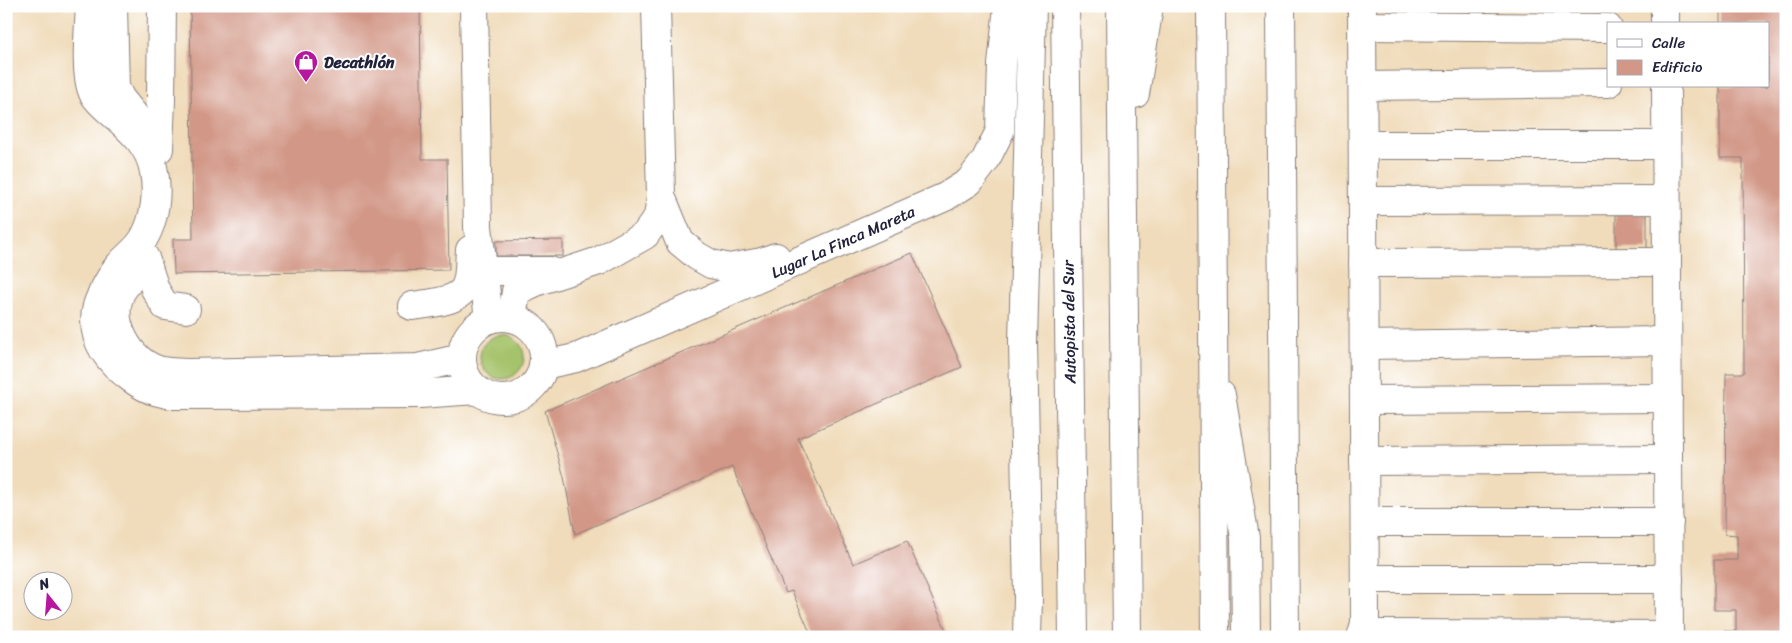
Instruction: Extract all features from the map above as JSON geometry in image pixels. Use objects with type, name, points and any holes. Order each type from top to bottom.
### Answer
[{"type":"main road","points":[[90,6],[89,80],[93,93],[101,104],[133,131],[148,151],[154,171],[157,192],[152,219],[144,239],[115,270],[98,305],[96,324],[98,340],[116,367],[142,385],[155,391],[174,395],[420,394],[476,390]]},
{"type":"main road","points":[[113,6],[115,88],[121,100],[145,128],[159,149]]},
{"type":"main road","points":[[162,6],[159,149],[166,191],[160,223],[145,258],[121,293],[117,312],[119,328],[125,344],[134,356],[159,370],[189,372],[418,368],[462,358]]},
{"type":"main road","points":[[474,6],[478,227],[492,322]]},
{"type":"main road","points":[[478,227],[471,239],[467,284],[462,291],[449,299],[412,306],[456,318],[492,322],[523,322],[533,330],[540,340],[544,352],[543,365],[538,378],[529,389],[517,396],[503,399],[489,397],[476,390],[468,381],[462,358],[465,342],[492,322],[516,291],[538,281],[599,261],[645,235],[658,217],[661,196],[656,6]]},
{"type":"main road","name":"Lugar La Finca Mareta","points":[[543,365],[576,358],[863,234],[945,197],[969,182],[984,161],[1000,131],[1002,65],[1008,6]]},
{"type":"main road","points":[[1013,6],[1023,342],[1028,598],[1027,637]]},
{"type":"main road","points":[[1023,342],[1032,6]]},
{"type":"main road","name":"Autopista del Sur","points":[[1065,6],[1073,637]]},
{"type":"main road","points":[[1121,6],[1127,637]]},
{"type":"main road","points":[[1123,168],[1149,6]]},
{"type":"main road","points":[[1211,6],[1215,637]]},
{"type":"main road","points":[[1280,6],[1285,637]]},
{"type":"main road","points":[[1665,6],[1665,22]]},
{"type":"main road","points":[[1607,28],[1363,16],[1365,622],[1362,636],[1669,636],[1666,88]]},
{"type":"main road","points":[[1363,86],[1607,83]]},
{"type":"main road","points":[[1363,144],[1666,145]]},
{"type":"main road","points":[[661,196],[680,242],[697,256],[711,264],[729,268],[762,262],[830,235],[863,234]]},
{"type":"main road","points":[[1363,201],[1666,200]]},
{"type":"main road","points":[[145,258],[155,289],[165,306],[186,309]]},
{"type":"main road","points":[[1363,263],[1667,262]]},
{"type":"main road","points":[[483,271],[564,272]]},
{"type":"main road","points":[[1212,333],[1245,538],[1246,637]]},
{"type":"main road","points":[[1364,345],[1667,341]]},
{"type":"main road","points":[[1364,400],[1668,398]]},
{"type":"main road","points":[[1364,461],[1668,459]]},
{"type":"main road","points":[[1365,522],[1669,522]]},
{"type":"main road","points":[[1365,579],[1669,579]]},
{"type":"green space","points":[[506,335],[518,341],[523,348],[523,366],[518,373],[511,378],[498,379],[490,376],[483,369],[480,353],[483,345],[490,338]]},
{"type":"building","name":"Decathlón","points":[[190,6],[420,6],[422,159],[447,159],[449,270],[174,274],[173,239],[193,239]]},
{"type":"building","points":[[1720,6],[1786,6],[1786,637],[1724,637],[1724,631],[1736,631],[1736,610],[1714,610],[1714,560],[1737,560],[1737,535],[1725,534],[1726,373],[1744,373],[1743,158],[1720,158],[1720,88],[1770,88],[1770,22],[1720,22]]},
{"type":"building","points":[[1616,210],[1647,210],[1647,249],[1616,249]]},
{"type":"building","points":[[563,240],[563,256],[496,256],[496,241]]},
{"type":"building","points":[[912,253],[962,367],[798,438],[853,564],[907,541],[949,637],[812,637],[792,591],[786,593],[732,467],[575,534],[564,477],[545,411]]},
{"type":"place","name":"Decathlón","points":[[306,83]]}]
